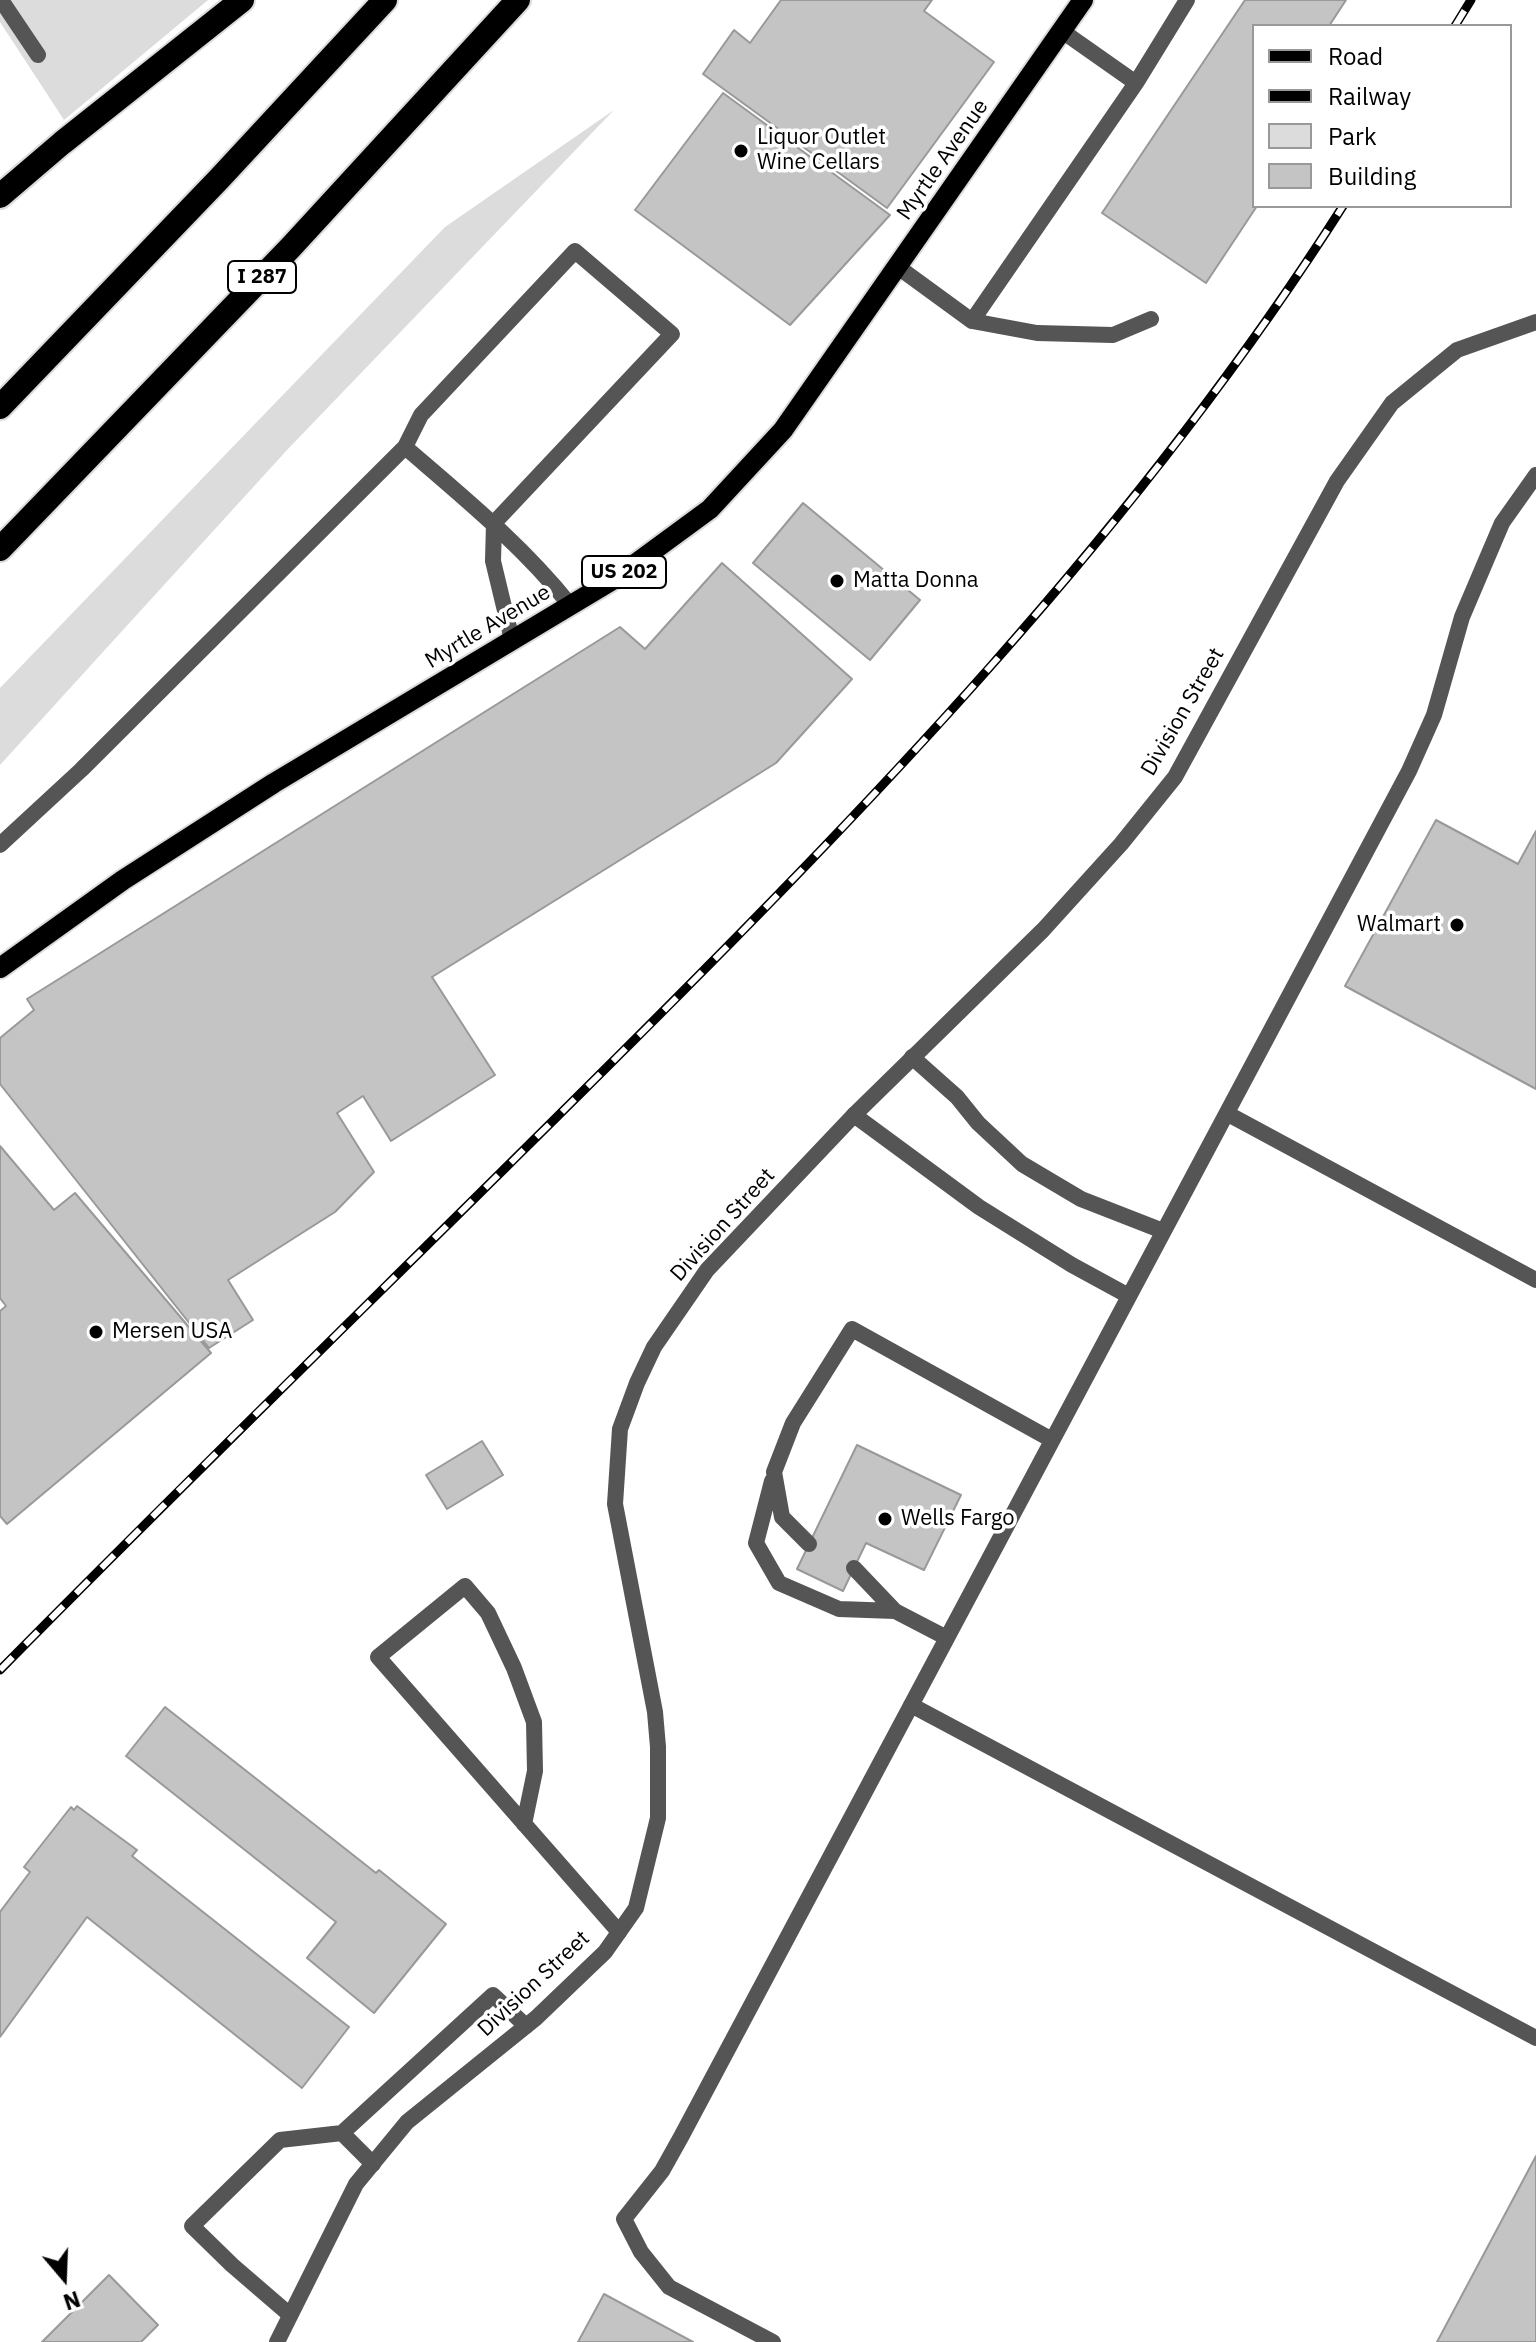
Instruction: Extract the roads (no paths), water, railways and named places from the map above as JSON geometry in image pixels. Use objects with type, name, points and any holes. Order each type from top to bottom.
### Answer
[{"type":"highway","points":[[0,196],[242,0]]},
{"type":"highway","points":[[0,407],[219,179],[385,0]]},
{"type":"highway","name":"I 287","points":[[0,549],[302,236],[518,0]]},
{"type":"main road","name":"Myrtle Avenue","points":[[2,962],[262,791],[616,578],[710,509],[783,430],[1083,0]]},
{"type":"street","points":[[972,321],[1136,83],[1187,0]]},
{"type":"street","points":[[8,2],[38,55]]},
{"type":"street","points":[[1062,31],[1136,83]]},
{"type":"street","points":[[0,845],[92,759],[405,447],[421,415],[575,251],[672,334],[494,523],[493,561],[512,640]]},
{"type":"street","points":[[898,267],[972,321],[1037,333],[1113,335],[1151,319]]},
{"type":"street","name":"Division Street","points":[[277,2342],[356,2184],[407,2122],[526,2026],[605,1952],[636,1908],[658,1818],[658,1747],[655,1712],[615,1504],[620,1429],[654,1347],[693,1288],[854,1115],[1043,930],[1121,844],[1175,777],[1337,481],[1392,403],[1457,350],[1536,322]]},
{"type":"street","points":[[405,447],[494,523],[542,569],[570,605]]},
{"type":"street","points":[[773,2342],[669,2287],[641,2252],[624,2219],[662,2171],[681,2137],[1127,1295],[1228,1114],[1409,771],[1434,715],[1462,617],[1502,523],[1536,475]]},
{"type":"street","points":[[912,1057],[957,1097],[978,1123],[1022,1164],[1081,1199],[1163,1231]]},
{"type":"street","points":[[1228,1114],[1536,1280]]},
{"type":"street","points":[[854,1115],[979,1207],[1127,1295]]},
{"type":"street","points":[[895,1611],[839,1609],[779,1583],[756,1543],[774,1472],[793,1423],[852,1329],[1052,1440]]},
{"type":"street","points":[[774,1472],[782,1517],[809,1544]]},
{"type":"street","points":[[854,1568],[895,1611],[947,1638]]},
{"type":"street","points":[[524,1824],[535,1771],[534,1722],[514,1668],[488,1613],[465,1586],[378,1657],[524,1824],[619,1932]]},
{"type":"street","points":[[911,1705],[1536,2038]]},
{"type":"street","points":[[290,2315],[192,2226],[280,2140],[342,2133],[493,1995],[526,2026]]},
{"type":"street","points":[[342,2133],[373,2164]]},
{"type":"railway","points":[[1456,24],[1471,0]]},
{"type":"railway","points":[[0,1670],[692,983],[893,774],[991,666],[1176,443],[1262,326],[1342,208]]},
{"type":"place","name":"Liquor Outlet Wine Cellars","points":[[741,151]]},
{"type":"place","name":"Matta Donna","points":[[837,581]]},
{"type":"place","name":"Walmart","points":[[1457,925]]},
{"type":"place","name":"Mersen USA","points":[[96,1332]]},
{"type":"place","name":"Wells Fargo","points":[[885,1519]]}]
